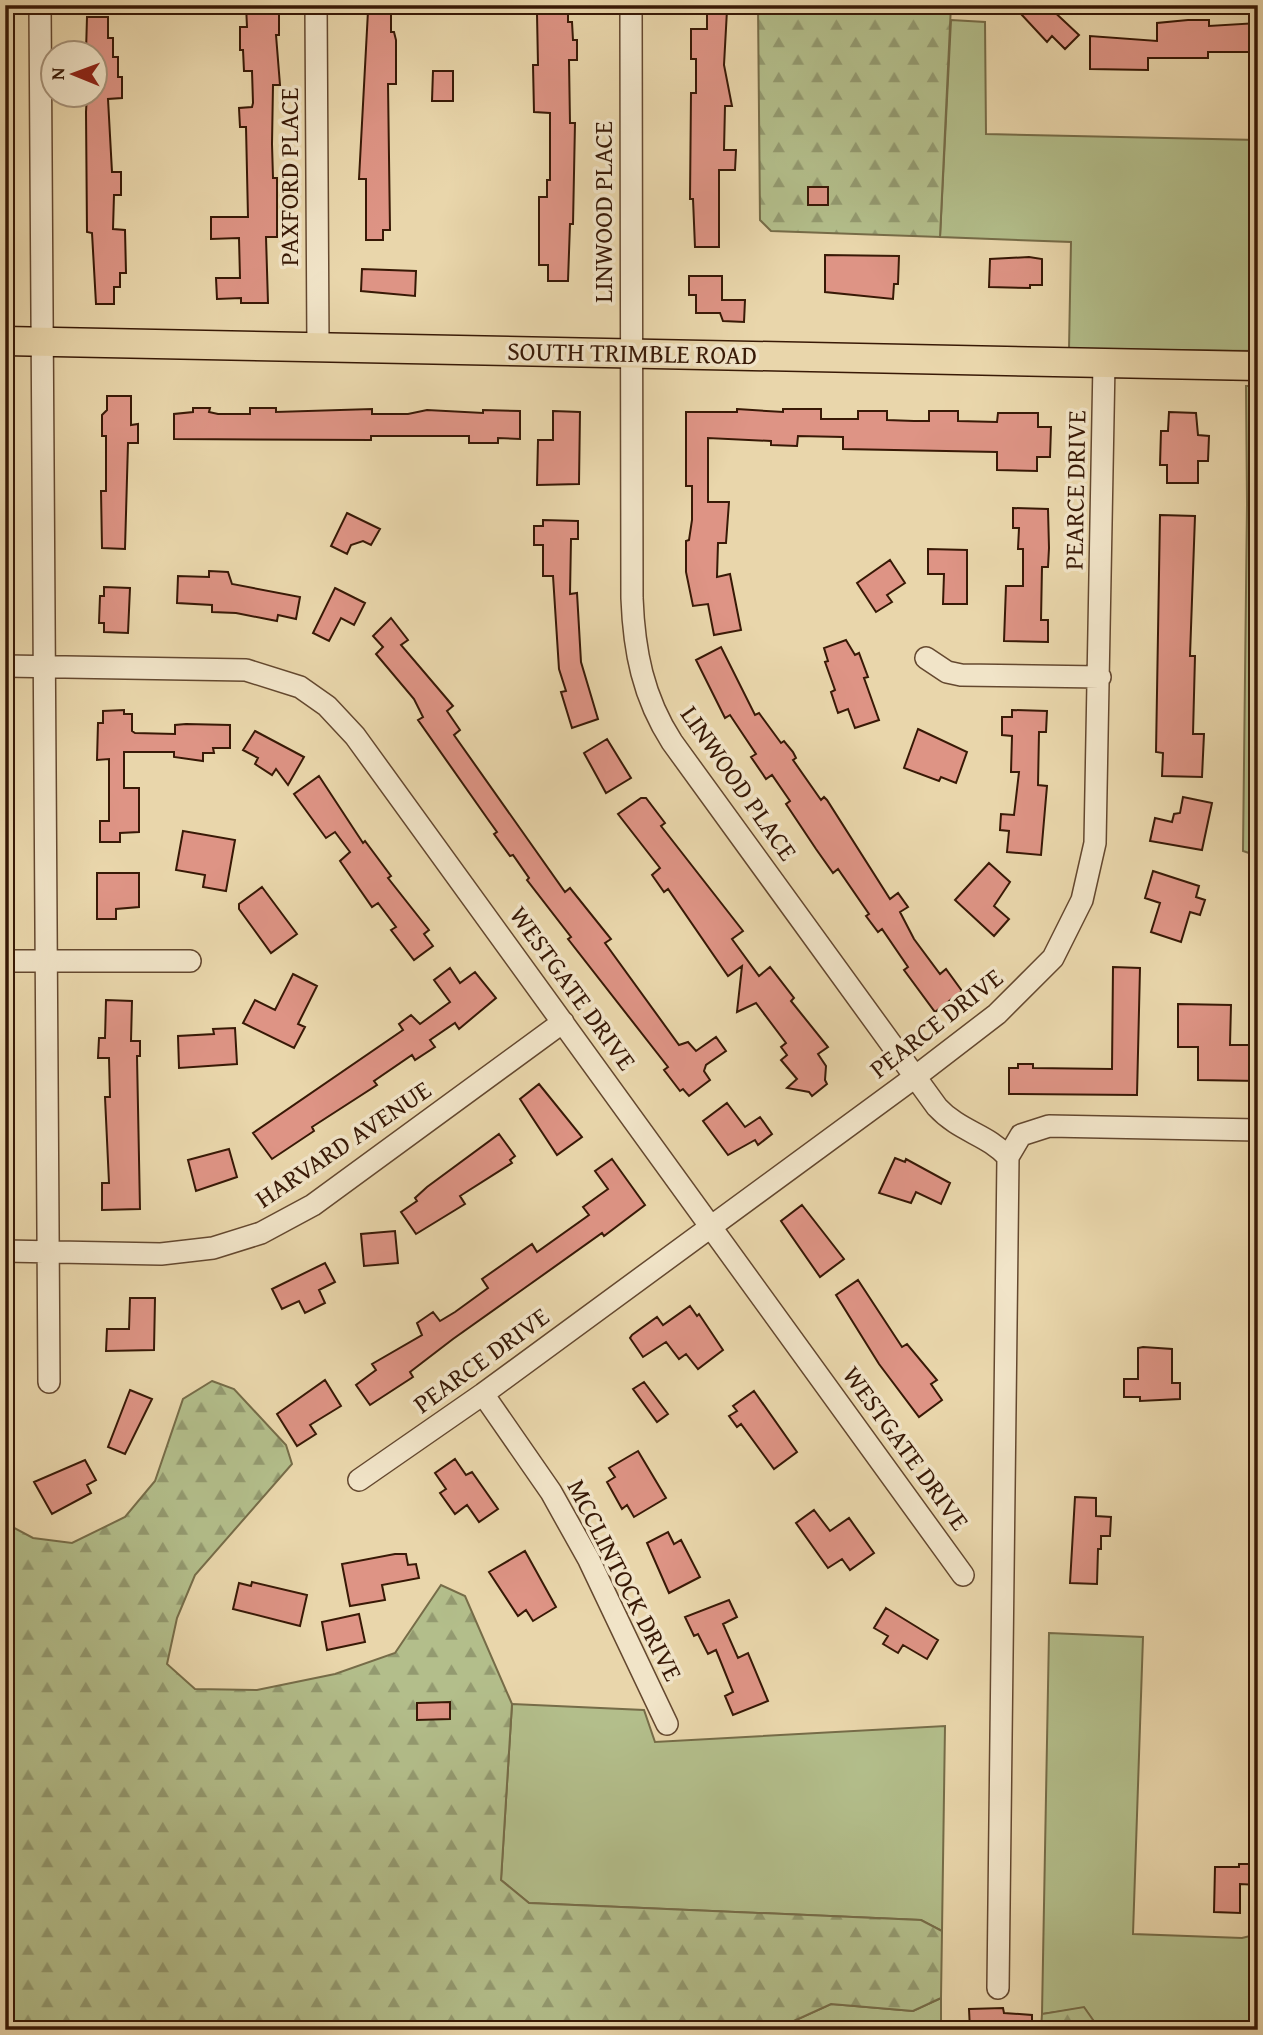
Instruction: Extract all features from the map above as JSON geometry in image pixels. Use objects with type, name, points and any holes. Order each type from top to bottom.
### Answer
[{"type":"main road","name":"SOUTH TRIMBLE ROAD","points":[[5,341],[1258,366]]},
{"type":"street","points":[[40,5],[42,667],[49,1382]]},
{"type":"street","name":"PAXFORD PLACE","points":[[316,5],[318,348]]},
{"type":"street","name":"LINWOOD PLACE","points":[[631,5],[633,631],[636,656],[651,703],[672,742],[915,1077],[959,1128],[997,1145],[1008,1157]]},
{"type":"street","name":"PEARCE DRIVE","points":[[359,1480],[483,1394],[915,1077],[1020,993],[1053,958],[1082,900],[1091,869],[1096,833],[1104,363]]},
{"type":"street","points":[[926,658],[947,672],[961,675],[1100,677]]},
{"type":"street","name":"WESTGATE DRIVE","points":[[5,666],[246,670],[280,679],[313,695],[355,736],[963,1575]]},
{"type":"street","points":[[5,961],[190,961]]},
{"type":"street","name":"HARVARD AVENUE","points":[[5,1251],[189,1251],[213,1248],[261,1233],[313,1205],[563,1022]]},
{"type":"street","points":[[998,1988],[1008,1157],[1021,1135],[1049,1126],[1258,1130]]},
{"type":"street","name":"MCCLINTOCK DRIVE","points":[[483,1394],[551,1492],[589,1560],[667,1724]]},
{"type":"green space","points":[[758,5],[951,5],[940,237],[771,231],[760,220]]},
{"type":"green space","points":[[951,20],[985,22],[986,134],[1258,140],[1258,351],[1069,349],[1071,242],[940,237]]},
{"type":"green space","points":[[1246,386],[1258,386],[1258,506],[1247,504]]},
{"type":"green space","points":[[1247,504],[1258,506],[1258,856],[1243,851]]},
{"type":"green space","points":[[212,1381],[234,1389],[286,1445],[292,1464],[195,1575],[177,1618],[167,1664],[195,1689],[257,1690],[335,1674],[395,1653],[441,1585],[465,1596],[512,1704],[501,1880],[529,1903],[921,1920],[942,1931],[941,1998],[913,2011],[831,2004],[774,2030],[5,2030],[5,1523],[33,1538],[72,1543],[125,1517],[155,1481],[183,1399]]},
{"type":"green space","points":[[1049,1633],[1143,1637],[1133,1934],[1242,1938],[1258,1934],[1258,2030],[1100,2030],[1084,2008],[1042,2014]]},
{"type":"green space","points":[[512,1704],[644,1710],[655,1742],[945,1726],[942,1931],[921,1920],[529,1903],[501,1880]]},
{"type":"green space","points":[[941,1998],[941,2030],[774,2030],[831,2004],[913,2011]]},
{"type":"green space","points":[[1084,2007],[1100,2030],[1041,2030],[1042,2014]]},
{"type":"building","points":[[246,5],[279,5],[279,35],[276,35],[280,85],[273,85],[272,144],[273,178],[277,178],[277,237],[266,237],[268,303],[241,303],[241,298],[217,299],[216,278],[240,278],[239,238],[211,239],[211,217],[248,217],[246,127],[240,127],[239,108],[252,107],[253,103],[252,71],[244,71],[243,50],[240,50],[240,27],[247,27]]},
{"type":"building","points":[[1030,5],[1047,5],[1079,35],[1065,49],[1052,36],[1047,42],[1021,14]]},
{"type":"building","points":[[568,10],[573,40],[577,40],[577,60],[569,60],[570,123],[575,123],[573,224],[570,224],[568,281],[548,281],[548,265],[539,265],[539,197],[547,197],[547,180],[550,180],[550,113],[534,112],[533,65],[538,65],[537,14]]},
{"type":"building","points":[[707,10],[727,10],[724,65],[732,106],[725,106],[724,150],[736,150],[735,170],[719,170],[719,247],[695,247],[693,199],[690,199],[691,93],[696,93],[696,59],[691,59],[691,29],[707,29]]},
{"type":"building","points":[[368,11],[391,11],[391,32],[394,32],[396,40],[396,84],[388,84],[390,230],[383,230],[383,240],[366,240],[366,179],[359,179]]},
{"type":"building","points":[[87,17],[108,17],[108,38],[86,38]]},
{"type":"building","points":[[1209,20],[1209,26],[1258,23],[1258,52],[1208,52],[1208,58],[1148,58],[1148,70],[1090,69],[1090,36],[1157,41],[1157,23]]},
{"type":"building","points":[[108,38],[113,38],[113,57],[118,57],[122,98],[108,99]]},
{"type":"building","points":[[433,71],[453,71],[453,101],[432,101]]},
{"type":"building","points":[[108,99],[112,172],[121,172],[121,195],[114,195],[113,229],[125,230],[126,273],[120,273],[120,287],[114,287],[114,304],[96,304],[92,233],[87,232],[86,108],[108,108]]},
{"type":"building","points":[[808,187],[828,187],[828,205],[808,205]]},
{"type":"building","points":[[825,255],[899,256],[898,284],[894,284],[893,299],[825,292]]},
{"type":"building","points":[[990,259],[1042,259],[1042,285],[1030,285],[1030,288],[989,287]]},
{"type":"building","points":[[362,269],[416,271],[415,296],[361,291]]},
{"type":"building","points":[[689,276],[722,276],[722,300],[745,300],[744,322],[723,321],[720,313],[696,313],[696,295],[689,295]]},
{"type":"building","points":[[107,396],[131,396],[131,425],[138,424],[138,443],[128,443],[125,549],[102,548],[101,491],[106,491],[106,436],[102,436],[102,415],[107,410]]},
{"type":"building","points":[[193,408],[210,408],[209,412],[218,414],[250,414],[250,408],[276,408],[276,412],[372,409],[372,414],[408,414],[427,410],[483,413],[483,410],[520,411],[520,439],[498,438],[498,443],[469,443],[469,436],[371,436],[371,440],[174,439],[174,414],[193,412]]},
{"type":"building","points":[[737,409],[783,412],[783,409],[821,409],[821,419],[858,419],[858,411],[887,411],[887,420],[914,421],[929,421],[929,411],[958,411],[958,421],[997,422],[998,413],[1038,413],[1038,427],[1051,427],[1050,457],[1037,457],[1037,471],[997,470],[997,452],[843,449],[843,437],[798,436],[797,446],[771,445],[771,441],[708,438],[708,502],[729,502],[726,543],[718,543],[717,577],[730,574],[741,630],[714,635],[708,604],[693,606],[686,572],[686,541],[689,540],[692,520],[692,486],[686,486],[686,412],[737,412]]},
{"type":"building","points":[[553,411],[580,412],[579,484],[537,485],[538,440],[553,440]]},
{"type":"building","points":[[1169,412],[1196,413],[1198,435],[1209,436],[1208,461],[1198,461],[1198,483],[1167,483],[1167,465],[1160,465],[1161,431],[1168,431]]},
{"type":"building","points":[[1013,508],[1048,509],[1048,567],[1042,567],[1041,620],[1048,620],[1048,642],[1004,641],[1006,586],[1023,586],[1023,549],[1018,549],[1019,528],[1013,528]]},
{"type":"building","points":[[347,513],[380,529],[371,545],[363,541],[351,545],[347,554],[331,546]]},
{"type":"building","points":[[1160,515],[1195,516],[1190,656],[1195,656],[1193,734],[1204,734],[1202,777],[1162,776],[1163,753],[1156,752]]},
{"type":"building","points":[[543,520],[578,521],[578,539],[571,539],[570,594],[577,593],[581,662],[598,719],[572,728],[561,692],[566,691],[559,669],[553,576],[543,576],[543,545],[534,545],[534,526],[543,526]]},
{"type":"building","points":[[928,549],[967,550],[967,604],[943,604],[944,574],[928,574]]},
{"type":"building","points":[[890,560],[905,583],[887,595],[892,602],[876,612],[857,583]]},
{"type":"building","points":[[209,571],[228,572],[232,584],[300,597],[296,619],[278,615],[277,621],[236,613],[212,612],[212,605],[177,603],[178,576],[209,577]]},
{"type":"building","points":[[104,587],[130,588],[128,633],[104,632],[104,623],[99,623],[100,596],[104,596]]},
{"type":"building","points":[[335,588],[365,603],[354,625],[341,618],[329,641],[313,633]]},
{"type":"building","points":[[391,618],[408,640],[401,645],[453,706],[447,711],[460,730],[454,735],[565,892],[570,888],[611,939],[605,943],[679,1045],[688,1042],[696,1051],[716,1037],[726,1051],[706,1065],[704,1071],[710,1080],[689,1096],[683,1089],[680,1091],[664,1070],[668,1067],[568,939],[571,937],[527,880],[529,878],[513,855],[510,856],[494,834],[497,832],[418,720],[423,717],[414,699],[376,654],[383,647],[373,636]]},
{"type":"building","points":[[846,640],[855,655],[859,653],[868,677],[864,678],[879,720],[855,728],[848,709],[838,713],[831,692],[835,690],[825,662],[828,661],[824,648]]},
{"type":"building","points":[[721,647],[755,715],[759,713],[781,743],[784,741],[793,752],[796,758],[793,760],[821,800],[824,797],[827,800],[890,899],[898,893],[908,907],[900,912],[914,939],[940,974],[946,969],[962,991],[935,1012],[904,970],[908,967],[882,929],[878,932],[838,869],[833,873],[816,849],[786,804],[790,801],[772,775],[766,779],[751,757],[756,754],[730,715],[725,718],[696,660]]},
{"type":"building","points":[[124,710],[124,714],[132,714],[132,731],[135,733],[175,734],[175,725],[186,724],[230,725],[230,748],[213,748],[214,753],[203,753],[203,761],[174,757],[174,752],[124,752],[124,788],[139,788],[139,832],[120,833],[120,842],[100,842],[100,821],[109,821],[109,759],[97,760],[98,723],[103,723],[103,711]]},
{"type":"building","points":[[1012,710],[1047,711],[1046,732],[1039,732],[1038,785],[1047,786],[1041,855],[1007,852],[1009,831],[1000,830],[1001,814],[1014,815],[1019,772],[1011,772],[1012,736],[1002,735],[1002,717],[1012,717]]},
{"type":"building","points":[[918,729],[967,752],[956,783],[941,777],[939,781],[904,768]]},
{"type":"building","points":[[255,731],[304,757],[288,785],[276,769],[272,775],[255,764],[258,758],[243,750]]},
{"type":"building","points":[[607,739],[631,778],[606,793],[584,753]]},
{"type":"building","points":[[319,776],[363,843],[365,841],[391,876],[388,878],[429,930],[424,934],[433,946],[414,960],[391,930],[396,927],[378,903],[372,907],[340,861],[350,852],[335,832],[326,838],[294,794]]},
{"type":"building","points":[[1183,797],[1212,803],[1202,850],[1150,841],[1155,818],[1172,822],[1174,814],[1180,813]]},
{"type":"building","points":[[641,798],[646,798],[665,823],[661,826],[743,931],[732,939],[759,976],[770,967],[794,998],[791,1001],[828,1047],[818,1054],[826,1066],[827,1084],[812,1096],[809,1092],[787,1088],[797,1079],[781,1060],[787,1055],[781,1047],[786,1043],[756,1003],[737,1012],[742,966],[728,976],[668,889],[664,892],[652,875],[660,868],[618,814]]},
{"type":"building","points":[[183,831],[235,840],[226,891],[203,887],[205,875],[176,870]]},
{"type":"building","points":[[989,863],[1010,882],[994,906],[1009,919],[994,936],[955,900]]},
{"type":"building","points":[[1153,871],[1199,886],[1196,897],[1205,900],[1200,915],[1190,912],[1181,942],[1151,932],[1160,903],[1145,898]]},
{"type":"building","points":[[97,873],[139,873],[139,907],[116,909],[116,919],[97,919]]},
{"type":"building","points":[[262,887],[297,934],[271,953],[239,909],[239,904]]},
{"type":"building","points":[[1113,967],[1140,968],[1137,1095],[1009,1094],[1009,1068],[1018,1068],[1018,1064],[1033,1064],[1033,1068],[1112,1069]]},
{"type":"building","points":[[450,968],[460,983],[475,972],[496,998],[459,1029],[455,1023],[430,1040],[435,1047],[415,1060],[412,1055],[374,1081],[377,1085],[312,1127],[314,1131],[272,1159],[253,1133],[403,1030],[399,1024],[411,1015],[420,1024],[450,1002],[434,980]]},
{"type":"building","points":[[293,974],[317,986],[298,1024],[305,1027],[294,1048],[243,1023],[255,1000],[275,1010]]},
{"type":"building","points":[[106,1000],[132,1001],[131,1041],[140,1041],[140,1056],[137,1056],[140,1209],[102,1210],[102,1183],[109,1183],[105,1097],[110,1097],[109,1058],[98,1058],[99,1038],[105,1038]]},
{"type":"building","points":[[1178,1004],[1231,1005],[1230,1045],[1258,1045],[1258,1081],[1198,1080],[1198,1047],[1178,1047]]},
{"type":"building","points":[[235,1028],[237,1064],[179,1068],[178,1036],[214,1034],[213,1029]]},
{"type":"building","points":[[539,1084],[582,1137],[557,1155],[520,1099]]},
{"type":"building","points":[[727,1103],[745,1127],[760,1117],[772,1134],[758,1145],[755,1140],[728,1155],[703,1121]]},
{"type":"building","points":[[499,1134],[515,1156],[510,1160],[512,1163],[460,1196],[465,1204],[416,1234],[401,1212],[417,1201],[415,1198],[427,1187]]},
{"type":"building","points":[[229,1149],[237,1177],[196,1191],[188,1160]]},
{"type":"building","points":[[895,1158],[905,1162],[906,1159],[950,1183],[941,1204],[916,1192],[911,1203],[879,1193]]},
{"type":"building","points":[[612,1159],[645,1205],[453,1339],[410,1372],[413,1377],[370,1405],[356,1385],[376,1370],[372,1364],[422,1335],[417,1323],[433,1312],[440,1321],[488,1288],[482,1279],[532,1244],[537,1252],[589,1215],[583,1207],[608,1189],[595,1171]]},
{"type":"building","points":[[802,1205],[844,1259],[820,1277],[781,1221]]},
{"type":"building","points":[[395,1231],[398,1263],[364,1266],[361,1234]]},
{"type":"building","points":[[325,1263],[335,1282],[319,1290],[325,1303],[305,1313],[299,1301],[282,1309],[272,1289]]},
{"type":"building","points":[[858,1280],[902,1347],[907,1344],[937,1380],[931,1384],[942,1400],[919,1417],[879,1364],[836,1295]]},
{"type":"building","points":[[130,1298],[155,1298],[154,1350],[106,1351],[107,1329],[129,1329]]},
{"type":"building","points":[[690,1306],[697,1316],[699,1314],[723,1350],[698,1369],[686,1354],[679,1359],[666,1342],[643,1357],[630,1338],[632,1335],[657,1317],[663,1325]]},
{"type":"building","points":[[1138,1348],[1172,1349],[1172,1383],[1180,1383],[1180,1399],[1140,1401],[1140,1397],[1124,1397],[1124,1379],[1138,1379]]},
{"type":"building","points":[[325,1380],[341,1406],[310,1425],[316,1434],[297,1446],[277,1414]]},
{"type":"building","points":[[644,1382],[668,1414],[657,1422],[633,1389]]},
{"type":"building","points":[[130,1390],[152,1399],[125,1454],[108,1447]]},
{"type":"building","points":[[754,1391],[797,1452],[774,1469],[741,1424],[737,1427],[729,1416],[737,1411],[733,1406]]},
{"type":"building","points":[[638,1451],[666,1498],[634,1517],[627,1505],[622,1509],[607,1482],[615,1477],[609,1468]]},
{"type":"building","points":[[455,1459],[466,1475],[472,1472],[498,1509],[479,1522],[467,1505],[455,1514],[440,1493],[446,1489],[435,1473]]},
{"type":"building","points":[[85,1460],[96,1480],[87,1485],[91,1493],[52,1514],[34,1482]]},
{"type":"building","points":[[1075,1497],[1096,1498],[1096,1516],[1111,1517],[1110,1536],[1101,1536],[1101,1549],[1098,1549],[1097,1584],[1070,1583]]},
{"type":"building","points":[[814,1510],[830,1531],[849,1518],[874,1553],[850,1570],[842,1559],[828,1568],[796,1523]]},
{"type":"building","points":[[668,1532],[674,1544],[681,1540],[700,1577],[669,1593],[647,1543]]},
{"type":"building","points":[[525,1551],[556,1607],[533,1621],[526,1610],[518,1616],[489,1572]]},
{"type":"building","points":[[406,1554],[408,1565],[416,1564],[419,1578],[382,1585],[385,1600],[350,1606],[342,1564]]},
{"type":"building","points":[[252,1582],[307,1595],[300,1626],[233,1609],[239,1583],[251,1586]]},
{"type":"building","points":[[729,1600],[737,1617],[723,1624],[738,1658],[748,1653],[768,1701],[733,1715],[725,1696],[733,1692],[716,1650],[708,1654],[698,1634],[694,1636],[685,1617]]},
{"type":"building","points":[[886,1608],[938,1640],[927,1659],[903,1645],[898,1653],[883,1644],[888,1636],[874,1628]]},
{"type":"building","points":[[359,1614],[365,1642],[327,1650],[322,1622]]},
{"type":"building","points":[[450,1702],[450,1719],[417,1720],[417,1703]]},
{"type":"building","points":[[1239,1864],[1258,1864],[1258,1885],[1240,1884],[1240,1913],[1214,1912],[1215,1867],[1239,1867]]},
{"type":"building","points":[[1003,2008],[1004,2013],[1032,2015],[1032,2030],[970,2030],[969,2009]]}]
